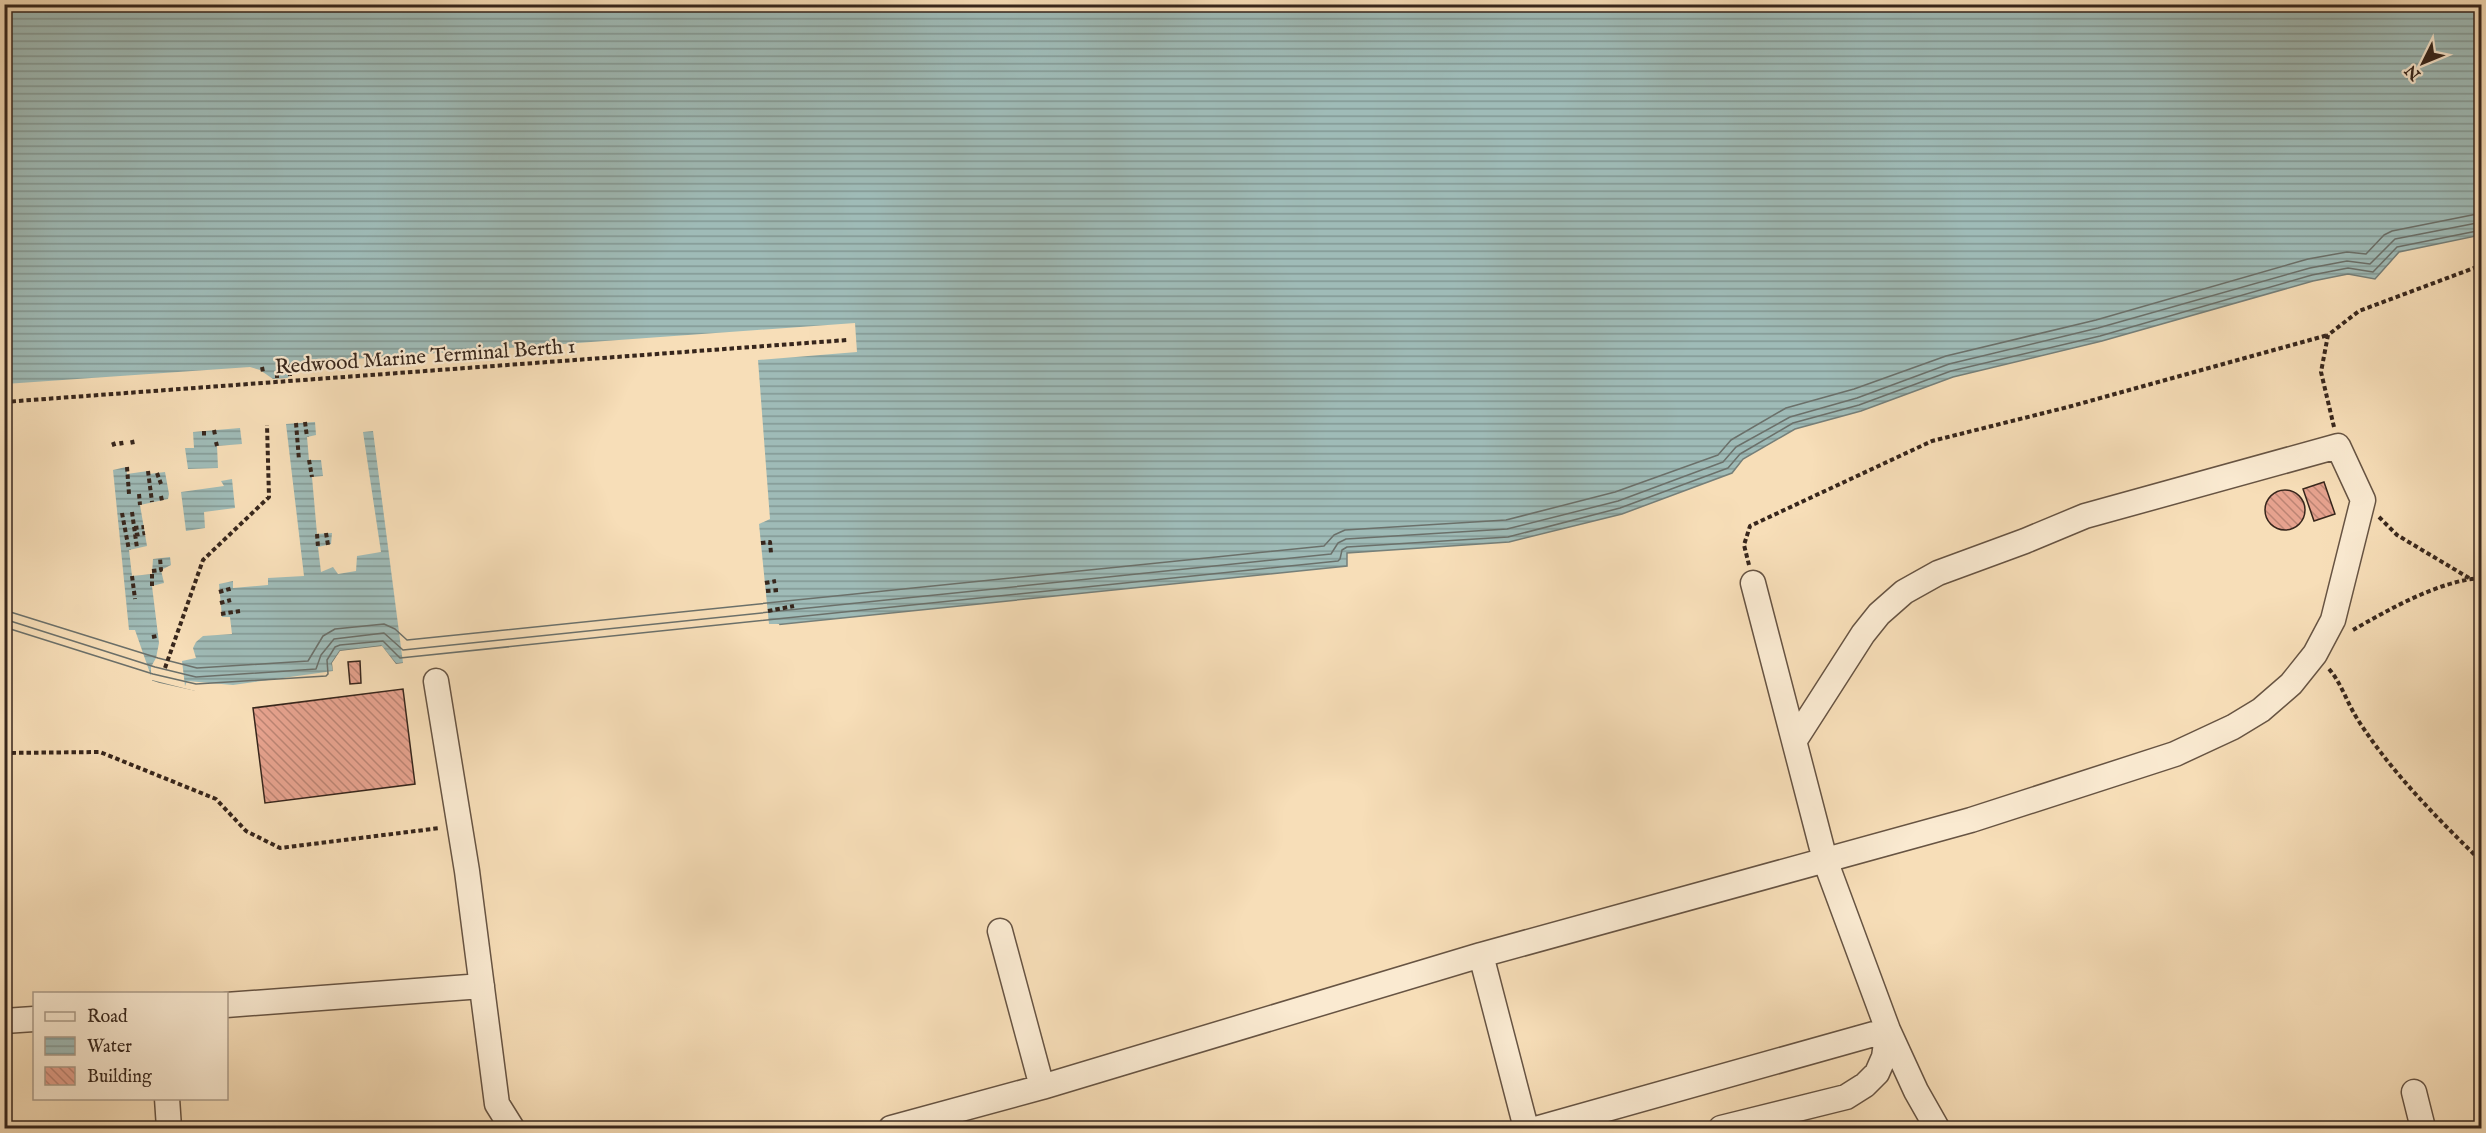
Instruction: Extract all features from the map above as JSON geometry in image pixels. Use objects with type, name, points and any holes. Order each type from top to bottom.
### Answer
[{"type":"street","points":[[891,1128],[1042,1087],[1481,955],[1971,820],[2175,754],[2233,727],[2261,710],[2291,684],[2315,654],[2333,620],[2363,500],[2338,446],[2085,516],[1938,573],[1904,592],[1879,614],[1863,634],[1795,740]]},
{"type":"street","points":[[1753,583],[1825,860],[1888,1030],[1916,1091],[1937,1128]]},
{"type":"street","points":[[436,681],[468,871],[497,1104],[512,1128]]},
{"type":"street","points":[[1000,931],[1042,1087]]},
{"type":"street","points":[[1481,955],[1526,1128]]},
{"type":"street","points":[[228,1005],[482,986]]},
{"type":"street","points":[[4,1021],[33,1019]]},
{"type":"street","points":[[1539,1128],[1888,1030]]},
{"type":"street","points":[[1721,1128],[1846,1097],[1865,1085],[1877,1073],[1884,1057],[1888,1030]]},
{"type":"street","points":[[2414,1092],[2422,1128]]},
{"type":"street","points":[[167,1100],[169,1128]]},
{"type":"path","points":[[1753,583],[1744,545],[1750,526],[1932,441],[2068,407],[2328,335],[2359,311],[2481,265]]},
{"type":"path","points":[[2328,335],[2321,372],[2338,446]]},
{"type":"path","name":"Redwood Marine Terminal Berth 1","points":[[4,402],[847,340]]},
{"type":"path","points":[[290,376],[290,366],[299,365]]},
{"type":"path","points":[[305,422],[307,437]]},
{"type":"path","points":[[296,423],[299,460]]},
{"type":"path","points":[[165,668],[203,560],[269,497],[267,425]]},
{"type":"path","points":[[204,431],[204,437]]},
{"type":"path","points":[[132,440],[133,445]]},
{"type":"path","points":[[121,441],[122,447]]},
{"type":"path","points":[[113,442],[115,448]]},
{"type":"path","points":[[309,460],[312,477]]},
{"type":"path","points":[[127,467],[129,494]]},
{"type":"path","points":[[148,471],[152,502]]},
{"type":"path","points":[[157,473],[161,484]]},
{"type":"path","points":[[139,494],[140,505]]},
{"type":"path","points":[[2363,500],[2397,535],[2470,579]]},
{"type":"path","points":[[132,512],[137,548]]},
{"type":"path","points":[[122,513],[129,550]]},
{"type":"path","points":[[134,528],[144,527]]},
{"type":"path","points":[[135,535],[145,533]]},
{"type":"path","points":[[326,533],[328,545]]},
{"type":"path","points":[[317,534],[318,547]]},
{"type":"path","points":[[761,543],[770,542],[771,553]]},
{"type":"path","points":[[152,586],[152,573],[161,570],[160,558]]},
{"type":"path","points":[[132,576],[135,599]]},
{"type":"path","points":[[2345,635],[2411,599],[2470,579],[2481,578]]},
{"type":"path","points":[[765,583],[776,581]]},
{"type":"path","points":[[219,592],[234,588]]},
{"type":"path","points":[[766,591],[779,590]]},
{"type":"path","points":[[220,603],[231,600]]},
{"type":"path","points":[[768,612],[794,606]]},
{"type":"path","points":[[221,614],[240,611]]},
{"type":"path","points":[[2315,654],[2337,678],[2358,720],[2396,771],[2428,809],[2481,862]]},
{"type":"path","points":[[4,753],[100,752],[216,799],[246,831],[280,848],[459,826]]},
{"type":"water","points":[[5,5],[2481,5],[2481,235],[2399,252],[2375,279],[2348,274],[2313,281],[2102,341],[1953,377],[1861,411],[1795,429],[1743,459],[1732,473],[1622,514],[1509,542],[1347,553],[1347,566],[396,664],[381,646],[340,651],[332,663],[336,682],[195,690],[159,682],[5,631]]},
{"type":"pier","points":[[855,323],[857,352],[758,360],[770,519],[759,524],[769,624],[779,624],[780,627],[396,667],[380,650],[342,654],[335,663],[338,684],[203,693],[152,680],[150,683],[7,636],[4,608],[5,384],[250,367],[260,370],[273,379],[287,378],[296,372],[298,363]],"holes":[[[315,422],[316,435],[307,437],[309,460],[321,460],[323,476],[312,477],[317,534],[332,533],[331,544],[318,547],[321,572],[333,567],[338,574],[356,571],[357,556],[381,552],[363,432],[373,431],[403,663],[396,664],[382,646],[340,651],[332,663],[333,671],[233,685],[187,681],[185,686],[182,661],[196,658],[193,648],[196,642],[203,636],[232,634],[230,617],[222,617],[219,584],[233,581],[233,588],[268,585],[268,578],[304,576],[286,424]],[[240,428],[242,444],[217,446],[218,468],[188,469],[185,448],[194,448],[193,432]],[[126,467],[127,474],[148,471],[149,474],[165,472],[168,499],[140,505],[147,546],[129,550],[132,576],[152,574],[153,559],[170,557],[171,565],[161,570],[164,583],[152,586],[159,643],[156,658],[151,667],[151,676],[135,630],[129,630],[113,470]],[[232,479],[235,508],[204,512],[205,528],[186,531],[181,492],[224,486],[221,481]]]},
{"type":"building","points":[[2324,482],[2335,514],[2314,521],[2303,489]]},
{"type":"building","points":[[2285,490],[2293,491],[2299,496],[2304,502],[2304,518],[2299,524],[2293,529],[2285,530],[2277,529],[2271,524],[2266,518],[2265,510],[2266,502],[2271,496],[2277,491]]},
{"type":"building","points":[[360,661],[361,683],[350,684],[348,662]]},
{"type":"building","points":[[403,689],[415,784],[265,803],[253,708]]}]
